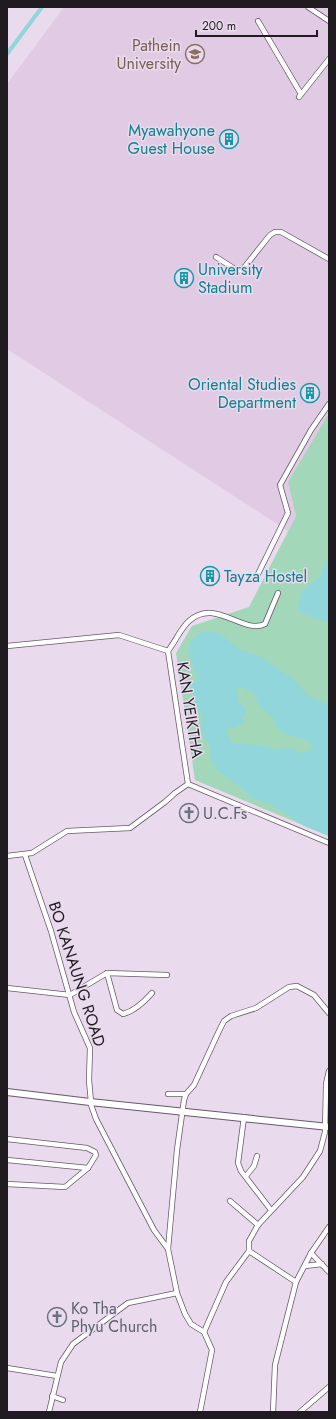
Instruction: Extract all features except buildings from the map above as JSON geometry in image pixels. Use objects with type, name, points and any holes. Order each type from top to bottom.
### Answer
[{"type":"street","points":[[308,7],[329,21]]},
{"type":"street","points":[[258,21],[300,95],[329,59]]},
{"type":"street","points":[[216,257],[238,271],[243,269],[270,235],[275,232],[281,232],[329,259]]},
{"type":"street","points":[[258,574],[288,513],[280,484],[311,430],[329,404]]},
{"type":"street","points":[[168,651],[189,620],[206,613],[221,614],[256,626],[266,624],[278,593]]},
{"type":"street","name":"KAN YEIKTHA","points":[[7,646],[119,635],[168,651],[188,784]]},
{"type":"street","points":[[7,856],[25,855],[67,831],[130,828],[188,784],[329,843]]},
{"type":"street","name":"BO KANAUNG ROAD","points":[[25,855],[51,931],[74,1012],[90,1048],[90,1102],[96,1119],[150,1224],[168,1249],[177,1293],[185,1314],[191,1324],[204,1332]]},
{"type":"street","points":[[108,972],[117,1010],[123,1014],[130,1012],[143,1003],[152,993]]},
{"type":"street","points":[[7,988],[70,995],[108,972],[167,975]]},
{"type":"street","points":[[168,1249],[177,1150],[182,1111],[186,1094],[194,1085],[224,1021],[231,1016],[256,1008],[289,987],[297,986],[314,995],[329,1013]]},
{"type":"street","points":[[200,1412],[212,1350],[204,1332],[226,1282],[249,1251],[250,1241],[258,1225],[270,1210],[303,1177],[320,1151],[327,1126],[326,1084],[329,1071]]},
{"type":"street","points":[[7,1092],[327,1126]]},
{"type":"street","points":[[168,1094],[186,1094]]},
{"type":"street","points":[[244,1117],[238,1164],[270,1210]]},
{"type":"street","points":[[7,1139],[87,1148],[95,1152],[96,1155],[88,1168],[64,1187],[7,1184]]},
{"type":"street","points":[[246,1176],[254,1166],[257,1156]]},
{"type":"street","points":[[7,1160],[88,1168]]},
{"type":"street","points":[[230,1201],[258,1225]]},
{"type":"street","points":[[273,1412],[276,1365],[296,1282],[311,1253],[329,1227]]},
{"type":"street","points":[[249,1251],[296,1282]]},
{"type":"street","points":[[311,1253],[329,1272]]},
{"type":"street","points":[[305,1266],[322,1264]]},
{"type":"street","points":[[49,1412],[61,1362],[73,1344],[128,1303],[177,1293]]},
{"type":"street","points":[[7,1368],[57,1376]]},
{"type":"street","points":[[300,1412],[329,1387]]},
{"type":"street","points":[[52,1396],[63,1400]]},
{"type":"shaded area","name":"Pathein University","points":[[64,7],[329,7],[329,488],[294,535],[7,349],[7,84]]},
{"type":"shaded area","points":[[329,413],[329,836],[195,780],[176,653],[192,626],[249,607],[296,516],[288,482]]},
{"type":"shaded area","points":[[329,552],[329,621],[321,621],[297,610],[302,591],[319,578]]},
{"type":"shaded area","points":[[203,632],[216,632],[222,635],[237,648],[263,658],[286,674],[297,683],[308,696],[329,705],[329,836],[304,826],[274,806],[250,797],[240,787],[217,770],[210,758],[210,744],[203,737],[201,723],[202,716],[190,687],[197,678],[189,652],[191,642],[195,637]],"holes":[[[237,688],[243,688],[257,696],[256,699],[259,706],[274,718],[275,725],[279,730],[284,734],[304,740],[313,747],[309,751],[302,753],[293,748],[273,749],[266,746],[232,743],[227,733],[229,727],[235,728],[243,722],[243,716],[247,711],[238,701]]]},
{"type":"waterway","points":[[7,54],[42,7]]},
{"type":"place","name":"Pathein University","points":[[195,54]]},
{"type":"place","name":"Myawahyone Guest House","points":[[229,139]]},
{"type":"place","name":"University Stadium","points":[[184,278]]},
{"type":"place","name":"Oriental Studies Department","points":[[310,393]]},
{"type":"place","name":"Tayza Hostel","points":[[210,576]]},
{"type":"place","name":"U.C.Fs","points":[[189,813]]},
{"type":"place","name":"Ko Tha Phyu Church","points":[[57,1317]]}]
